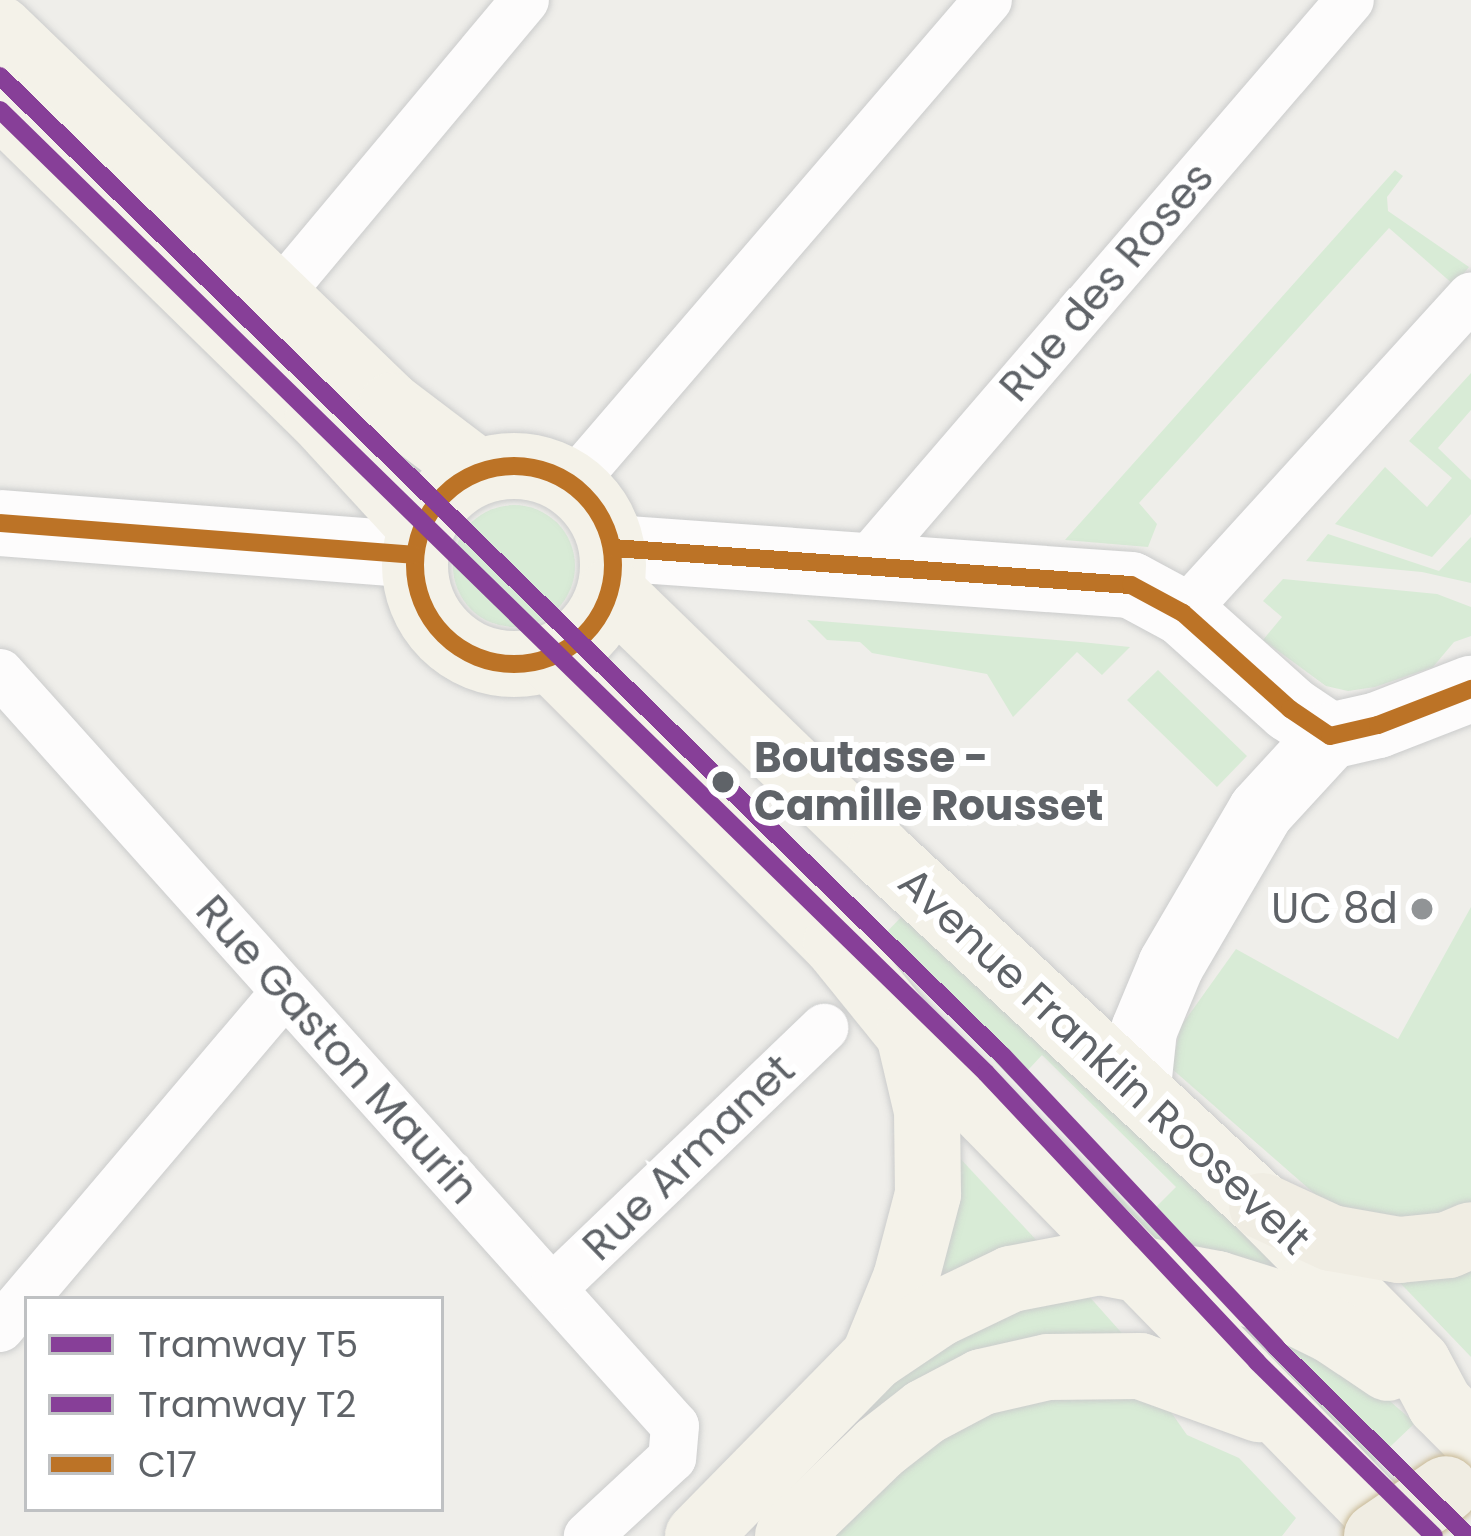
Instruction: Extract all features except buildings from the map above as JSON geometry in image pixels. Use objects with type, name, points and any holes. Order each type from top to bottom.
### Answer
[{"type":"highway","points":[[1262,1206],[1330,1238],[1400,1250],[1448,1245],[1471,1235]]},
{"type":"highway","points":[[1377,1536],[1457,1448]]},
{"type":"highway","points":[[1399,1536],[1457,1448]]},
{"type":"main road","points":[[0,29],[391,406],[478,472]]},
{"type":"main road","points":[[0,104],[318,415],[418,541]]},
{"type":"main road","points":[[572,484],[526,466],[478,472],[448,489],[418,541],[417,589],[430,620],[454,644],[483,659],[517,665],[550,658],[590,629],[612,570]]},
{"type":"main road","name":"Avenue Franklin Roosevelt","points":[[572,484],[599,512],[612,570],[671,649],[895,866],[1138,1087],[1418,1363],[1457,1448]]},
{"type":"main road","points":[[550,658],[836,944],[909,1034],[1399,1536]]},
{"type":"main road","points":[[874,1357],[906,1278],[928,1194],[927,1111],[909,1034]]},
{"type":"main road","points":[[698,1536],[874,1357],[938,1315],[1011,1279],[1075,1264],[1131,1265],[1274,1302],[1333,1330],[1457,1448]]},
{"type":"main road","points":[[788,1536],[879,1448],[925,1412],[982,1382],[1048,1367],[1140,1366],[1282,1418]]},
{"type":"street","points":[[275,298],[525,0]]},
{"type":"street","points":[[572,484],[988,0]]},
{"type":"street","name":"Rue des Roses","points":[[864,565],[1351,0]]},
{"type":"street","points":[[1183,613],[1471,297]]},
{"type":"street","points":[[0,524],[418,541]]},
{"type":"street","points":[[671,649],[664,628],[672,583],[686,565],[703,556]]},
{"type":"street","points":[[612,570],[703,556],[1132,585],[1183,613],[1289,709],[1330,736]]},
{"type":"street","name":"Rue Gaston Maurin","points":[[0,674],[675,1426],[672,1458],[588,1536]]},
{"type":"street","points":[[1138,1087],[1144,1030],[1210,892],[1261,811],[1330,736],[1378,725],[1471,689]]},
{"type":"street","points":[[27,1296],[284,993]]},
{"type":"street","name":"Rue Armanet","points":[[553,1288],[824,1028]]},
{"type":"street","points":[[0,1328],[24,1300]]},
{"type":"green space","points":[[1395,170],[1403,176],[1387,197],[1388,211],[1469,267],[1454,285],[1389,228],[1139,503],[1157,524],[1148,547],[1065,540]]},
{"type":"green space","points":[[1471,373],[1471,410],[1438,448],[1471,480],[1471,514],[1432,557],[1335,524],[1385,467],[1427,507],[1452,478],[1409,441]]},
{"type":"green space","points":[[514,505],[537,509],[557,523],[571,543],[575,566],[571,589],[557,609],[537,623],[514,627],[491,623],[471,609],[457,589],[453,566],[457,543],[471,523],[491,509]]},
{"type":"green space","points":[[1328,534],[1439,571],[1471,537],[1471,583],[1422,572],[1306,561]]},
{"type":"green space","points":[[1283,579],[1437,594],[1471,607],[1471,636],[1454,642],[1433,667],[1375,687],[1348,691],[1326,686],[1263,640],[1282,617],[1263,601]]},
{"type":"green space","points":[[807,620],[1130,647],[1102,675],[1077,652],[1013,717],[987,674],[872,653],[860,642],[827,640]]},
{"type":"green space","points":[[1158,670],[1247,756],[1217,787],[1127,700]]},
{"type":"green space","points":[[911,907],[1348,1309],[1127,1237],[1098,1205],[1113,1190],[1143,1220],[1176,1187],[1042,1055],[1016,1083],[876,943]]},
{"type":"green space","points":[[1471,907],[1471,1220],[1348,1223],[1171,1068],[1181,1026],[1236,949],[1398,1039]]},
{"type":"green space","points":[[943,1140],[1040,1244],[928,1281]]},
{"type":"green space","points":[[1471,1253],[1471,1357],[1383,1265]]},
{"type":"green space","points":[[1079,1285],[1128,1340],[864,1427],[781,1490],[937,1336]]},
{"type":"green space","points":[[1224,1313],[1351,1367],[1415,1423],[1373,1463]]},
{"type":"green space","points":[[1159,1395],[1187,1435],[1239,1458],[1296,1518],[1282,1536],[834,1536],[901,1458],[1003,1398]]},
{"type":"tram line","name":"T5","points":[[0,76],[1003,1056],[1275,1346],[1468,1536]]},
{"type":"tram line","name":"T2","points":[[0,110],[986,1073],[1257,1362],[1434,1536]]},
{"type":"transit line","name":"C17","points":[[514,466],[552,474],[584,495],[605,527],[613,565],[605,603],[584,635],[552,656],[514,664],[476,656],[444,635],[423,603],[415,565],[423,527],[444,495],[476,474],[514,466]]},
{"type":"transit line","name":"C17","points":[[0,523],[414,555]]},
{"type":"transit line","name":"C17","points":[[613,548],[1131,585],[1183,613],[1290,709],[1330,736]]},
{"type":"transit line","name":"C17","points":[[1330,736],[1378,725],[1471,689]]},
{"type":"place","name":"Boutasse - Camille Rousset","points":[[723,782]]},
{"type":"place","name":"UC 8d","points":[[1422,909]]}]
